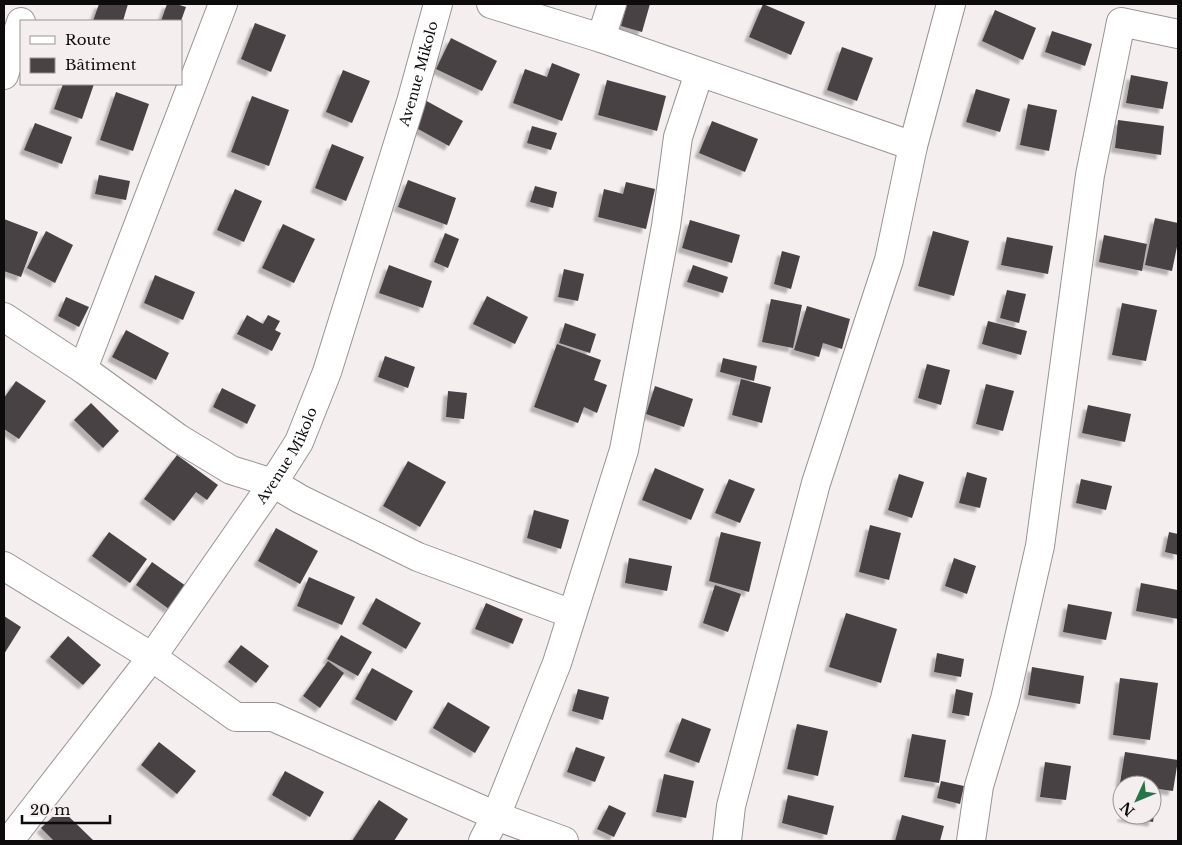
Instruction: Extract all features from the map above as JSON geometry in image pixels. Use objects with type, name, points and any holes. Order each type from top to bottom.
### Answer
[{"type":"street","points":[[4,75],[16,26],[26,4]]},
{"type":"street","points":[[83,369],[223,4]]},
{"type":"street","name":"Avenue Mikolo","points":[[9,841],[152,657],[273,483],[299,442],[328,372],[411,102],[438,4]]},
{"type":"street","points":[[491,4],[601,38],[913,146]]},
{"type":"street","points":[[601,38],[612,4]]},
{"type":"street","points":[[727,841],[731,806],[816,483],[889,260],[913,146],[951,4]]},
{"type":"street","points":[[971,841],[979,786],[1005,699],[1040,546],[1090,175],[1121,22],[1178,34]]},
{"type":"street","points":[[483,841],[496,816],[557,663],[624,450],[666,226],[678,138],[699,73]]},
{"type":"street","points":[[4,317],[83,369],[178,438],[231,470],[273,483],[300,499],[418,557],[572,614]]},
{"type":"street","points":[[4,566],[152,657],[236,717],[273,717],[496,816],[564,841]]},
{"type":"building","points":[[99,4],[128,4],[123,20],[93,20]]},
{"type":"building","points":[[167,4],[186,7],[181,20],[161,20]]},
{"type":"building","points":[[627,4],[650,4],[642,32],[621,26]]},
{"type":"building","points":[[763,4],[805,22],[791,55],[749,37]]},
{"type":"building","points":[[995,10],[1036,28],[1023,60],[982,41]]},
{"type":"building","points":[[255,23],[286,35],[271,72],[241,59]]},
{"type":"building","points":[[1052,31],[1092,44],[1085,66],[1045,52]]},
{"type":"building","points":[[451,38],[497,61],[482,91],[436,69]]},
{"type":"building","points":[[842,47],[873,58],[857,101],[827,90]]},
{"type":"building","points":[[552,63],[580,74],[562,121],[513,103],[525,69],[547,77]]},
{"type":"building","points":[[343,70],[370,81],[352,123],[326,112]]},
{"type":"building","points":[[1131,75],[1168,82],[1163,109],[1126,103]]},
{"type":"building","points":[[607,80],[666,96],[657,131],[598,115]]},
{"type":"building","points":[[63,85],[94,85],[82,119],[54,109]]},
{"type":"building","points":[[976,89],[1010,99],[1000,132],[966,122]]},
{"type":"building","points":[[116,92],[149,104],[133,151],[100,140]]},
{"type":"building","points":[[252,96],[289,110],[269,166],[231,152]]},
{"type":"building","points":[[423,99],[463,121],[449,146],[409,124]]},
{"type":"building","points":[[1028,104],[1057,110],[1049,151],[1020,145]]},
{"type":"building","points":[[1118,120],[1164,126],[1161,155],[1115,148]]},
{"type":"building","points":[[712,121],[758,139],[745,172],[699,153]]},
{"type":"building","points":[[35,123],[72,137],[62,164],[24,150]]},
{"type":"building","points":[[532,126],[557,133],[551,150],[527,143]]},
{"type":"building","points":[[332,144],[364,157],[346,201],[315,188]]},
{"type":"building","points":[[99,175],[130,181],[126,200],[95,194]]},
{"type":"building","points":[[408,180],[456,198],[447,225],[398,207]]},
{"type":"building","points":[[626,182],[655,189],[646,229],[598,217],[604,189],[623,194]]},
{"type":"building","points":[[535,186],[557,192],[553,208],[530,202]]},
{"type":"building","points":[[235,189],[262,201],[244,242],[217,230]]},
{"type":"building","points":[[1155,218],[1178,223],[1178,242],[1172,271],[1145,265]]},
{"type":"building","points":[[4,219],[38,232],[21,277],[4,271]]},
{"type":"building","points":[[690,220],[740,235],[732,263],[682,248]]},
{"type":"building","points":[[283,224],[315,239],[294,283],[262,268]]},
{"type":"building","points":[[46,231],[73,245],[55,283],[27,268]]},
{"type":"building","points":[[933,231],[969,241],[954,296],[918,286]]},
{"type":"building","points":[[445,233],[459,239],[448,268],[434,262]]},
{"type":"building","points":[[1104,235],[1147,244],[1142,271],[1099,262]]},
{"type":"building","points":[[1007,237],[1053,246],[1048,274],[1001,265]]},
{"type":"building","points":[[782,251],[800,256],[791,289],[774,284]]},
{"type":"building","points":[[389,265],[432,281],[423,308],[379,293]]},
{"type":"building","points":[[693,265],[728,277],[723,293],[687,282]]},
{"type":"building","points":[[564,269],[584,274],[578,301],[558,297]]},
{"type":"building","points":[[155,275],[195,292],[183,320],[144,303]]},
{"type":"building","points":[[1007,290],[1026,294],[1019,323],[1000,318]]},
{"type":"building","points":[[487,296],[528,317],[515,344],[473,324]]},
{"type":"building","points":[[66,297],[89,307],[79,327],[58,316]]},
{"type":"building","points":[[771,299],[802,305],[793,348],[762,342]]},
{"type":"building","points":[[1122,303],[1157,310],[1146,361],[1112,355]]},
{"type":"building","points":[[807,306],[850,319],[842,349],[823,343],[819,357],[794,350]]},
{"type":"building","points":[[247,315],[263,324],[268,315],[280,321],[275,330],[281,333],[272,351],[237,334]]},
{"type":"building","points":[[988,321],[1027,331],[1021,355],[982,344]]},
{"type":"building","points":[[565,323],[596,334],[590,353],[559,343]]},
{"type":"building","points":[[126,330],[169,353],[156,380],[112,357]]},
{"type":"building","points":[[557,344],[601,360],[594,380],[607,385],[597,413],[584,407],[578,423],[534,407]]},
{"type":"building","points":[[385,356],[415,367],[408,388],[378,377]]},
{"type":"building","points":[[723,358],[757,366],[754,381],[720,372]]},
{"type":"building","points":[[927,364],[950,370],[941,405],[918,398]]},
{"type":"building","points":[[741,379],[771,387],[762,423],[732,415]]},
{"type":"building","points":[[16,381],[46,401],[19,439],[4,429],[4,398]]},
{"type":"building","points":[[986,384],[1014,391],[1003,431],[976,424]]},
{"type":"building","points":[[655,386],[693,399],[684,427],[646,414]]},
{"type":"building","points":[[222,388],[256,405],[247,424],[213,407]]},
{"type":"building","points":[[448,391],[467,393],[464,419],[446,417]]},
{"type":"building","points":[[91,403],[119,431],[103,448],[74,420]]},
{"type":"building","points":[[1088,405],[1131,414],[1125,442],[1082,433]]},
{"type":"building","points":[[177,455],[218,485],[207,500],[196,492],[174,521],[144,499]]},
{"type":"building","points":[[408,461],[446,482],[420,527],[383,506]]},
{"type":"building","points":[[655,468],[704,489],[691,520],[642,500]]},
{"type":"building","points":[[967,472],[987,478],[980,508],[959,503]]},
{"type":"building","points":[[899,474],[924,482],[912,518],[888,510]]},
{"type":"building","points":[[729,479],[755,489],[740,523],[715,513]]},
{"type":"building","points":[[1081,479],[1112,486],[1106,510],[1076,503]]},
{"type":"building","points":[[534,510],[569,520],[561,549],[527,538]]},
{"type":"building","points":[[870,525],[901,533],[889,580],[859,572]]},
{"type":"building","points":[[276,528],[318,551],[300,584],[258,561]]},
{"type":"building","points":[[109,532],[147,559],[130,583],[92,556]]},
{"type":"building","points":[[721,532],[761,542],[749,592],[709,581]]},
{"type":"building","points":[[1169,532],[1178,534],[1178,555],[1165,552]]},
{"type":"building","points":[[629,558],[672,566],[667,591],[625,583]]},
{"type":"building","points":[[954,558],[976,566],[967,594],[945,586]]},
{"type":"building","points":[[152,562],[186,586],[169,609],[136,585]]},
{"type":"building","points":[[309,577],[355,597],[342,625],[297,606]]},
{"type":"building","points":[[1141,583],[1178,590],[1178,619],[1136,611]]},
{"type":"building","points":[[715,585],[741,594],[728,632],[703,623]]},
{"type":"building","points":[[376,598],[421,623],[406,649],[362,624]]},
{"type":"building","points":[[486,603],[523,619],[513,644],[475,629]]},
{"type":"building","points":[[1068,604],[1112,612],[1106,640],[1063,632]]},
{"type":"building","points":[[846,613],[897,629],[881,683],[829,667]]},
{"type":"building","points":[[4,616],[21,627],[4,654]]},
{"type":"building","points":[[341,635],[372,652],[358,676],[327,659]]},
{"type":"building","points":[[68,636],[101,665],[83,685],[50,657]]},
{"type":"building","points":[[241,645],[269,666],[256,683],[228,662]]},
{"type":"building","points":[[937,653],[964,659],[961,677],[934,672]]},
{"type":"building","points":[[328,661],[344,673],[320,708],[303,696]]},
{"type":"building","points":[[1032,667],[1084,676],[1080,704],[1028,695]]},
{"type":"building","points":[[372,668],[413,691],[396,721],[355,699]]},
{"type":"building","points":[[1120,678],[1158,683],[1150,740],[1113,735]]},
{"type":"building","points":[[578,689],[609,697],[603,720],[572,711]]},
{"type":"building","points":[[956,689],[973,693],[969,716],[952,713]]},
{"type":"building","points":[[448,702],[490,727],[475,753],[433,728]]},
{"type":"building","points":[[682,718],[711,729],[699,763],[669,752]]},
{"type":"building","points":[[797,724],[828,731],[818,776],[787,769]]},
{"type":"building","points":[[912,734],[946,740],[939,783],[904,777]]},
{"type":"building","points":[[159,742],[196,771],[177,794],[141,765]]},
{"type":"building","points":[[576,747],[605,757],[595,782],[567,772]]},
{"type":"building","points":[[1125,752],[1178,760],[1173,791],[1162,789],[1162,775],[1121,775]]},
{"type":"building","points":[[1045,762],[1071,766],[1066,800],[1040,797]]},
{"type":"building","points":[[285,771],[324,792],[310,817],[272,795]]},
{"type":"building","points":[[664,774],[694,781],[686,818],[656,812]]},
{"type":"building","points":[[941,781],[964,786],[960,804],[937,798]]},
{"type":"building","points":[[788,795],[834,806],[827,835],[782,823]]},
{"type":"building","points":[[379,800],[408,819],[394,841],[352,841]]},
{"type":"building","points":[[609,805],[626,813],[614,837],[597,829]]},
{"type":"building","points":[[61,809],[94,841],[54,841],[41,828]]},
{"type":"building","points":[[902,815],[944,826],[940,841],[895,841]]}]
